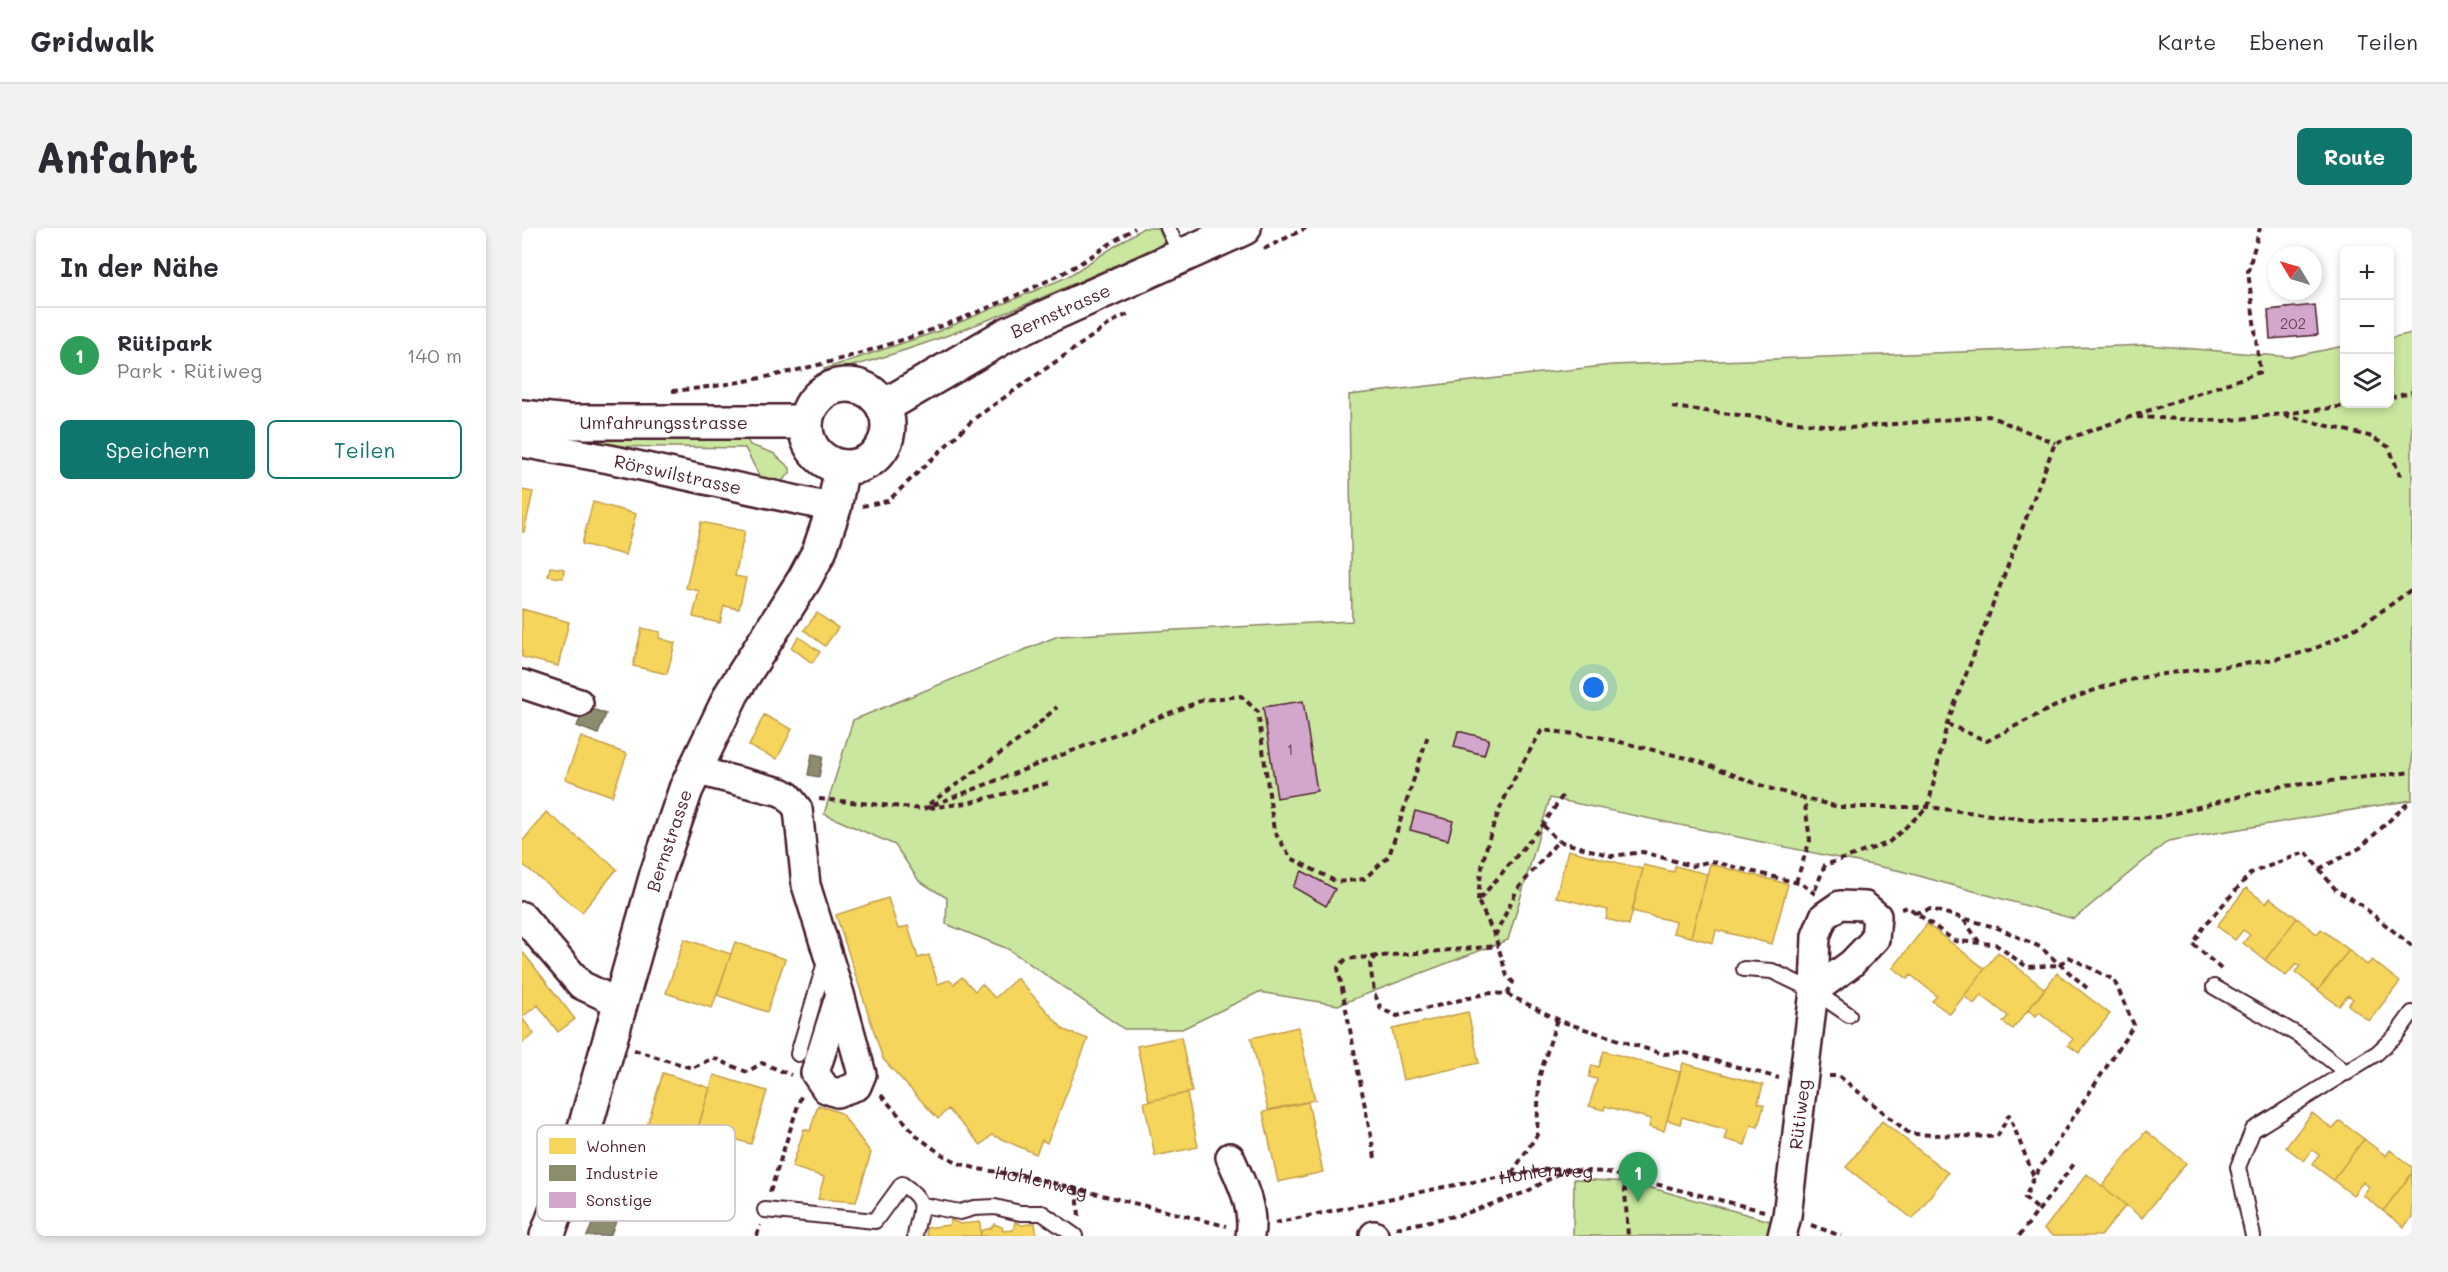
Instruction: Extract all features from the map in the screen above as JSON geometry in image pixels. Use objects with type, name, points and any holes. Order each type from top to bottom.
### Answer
[{"type":"main road","name":"Bernstrasse","points":[[883,407],[1175,241],[1250,241]]},
{"type":"main road","points":[[845,385],[867,390],[883,407],[888,432],[884,444],[867,462],[842,467],[832,465],[814,452],[809,443],[806,422],[815,400],[834,387],[845,385]]},
{"type":"main road","name":"Umfahrungsstrasse","points":[[522,417],[568,422],[806,422]]},
{"type":"main road","name":"Bernstrasse","points":[[586,1125],[657,874],[694,770],[732,693],[804,580],[819,552],[834,508],[842,467]]},
{"type":"main road","name":"Bernstrasse","points":[[547,1236],[553,1221]]},
{"type":"street","name":"Rörswilstrasse","points":[[522,443],[609,459],[834,508]]},
{"type":"street","points":[[522,684],[579,703]]},
{"type":"street","points":[[694,770],[788,796],[798,809],[806,885],[840,994],[862,1074],[856,1086],[837,1094],[826,1089],[806,1070],[840,994]]},
{"type":"street","points":[[1814,991],[1851,964],[1875,939],[1877,916],[1865,906],[1840,905],[1825,900]]},
{"type":"street","name":"Rütiweg","points":[[1785,1226],[1814,991],[1816,936],[1824,916],[1825,900]]},
{"type":"street","points":[[522,915],[581,985],[621,1004]]},
{"type":"street","points":[[1230,1157],[1246,1192],[1250,1232]]},
{"type":"lane","points":[[806,1070],[827,954]]},
{"type":"lane","points":[[1743,969],[1772,971],[1814,991],[1849,1015]]},
{"type":"lane","points":[[2214,987],[2300,1036],[2347,1073]]},
{"type":"lane","points":[[2253,1236],[2238,1167],[2253,1130],[2275,1114],[2377,1053],[2396,1035],[2412,1013]]},
{"type":"lane","points":[[765,1210],[875,1221],[902,1184],[918,1195],[922,1205],[915,1236]]},
{"type":"lane","points":[[922,1205],[960,1212],[975,1208],[995,1207],[1020,1213],[1042,1213],[1078,1230]]},
{"type":"path","points":[[746,381],[874,348],[972,312],[1066,271],[1135,228]]},
{"type":"path","points":[[1250,241],[1306,228]]},
{"type":"path","points":[[1672,407],[1848,429],[1989,416],[2055,443],[2260,372],[2248,271],[2260,228]]},
{"type":"path","points":[[834,508],[888,501],[975,418],[1114,321],[1134,311]]},
{"type":"path","points":[[2394,397],[2412,392]]},
{"type":"path","points":[[2134,416],[2224,421],[2340,407]]},
{"type":"path","points":[[2281,414],[2369,436],[2389,447],[2400,476]]},
{"type":"path","points":[[1825,900],[1825,865],[1888,843],[1928,807],[1947,724],[2055,443]]},
{"type":"path","points":[[1947,724],[1987,741],[2075,696],[2130,680],[2214,670],[2299,654],[2359,628],[2412,589]]},
{"type":"path","points":[[923,809],[1203,700],[1241,696],[1258,712],[1274,831],[1281,845],[1292,858],[1337,882],[1364,879],[1389,856],[1428,735]]},
{"type":"path","points":[[923,809],[1026,735],[1058,707]]},
{"type":"path","points":[[1507,994],[1513,982],[1506,976],[1495,936],[1478,901],[1480,865],[1506,790],[1542,730],[1599,736],[1695,760],[1768,788],[1838,807],[1928,807],[2038,821],[2160,818],[2276,787],[2412,772]]},
{"type":"path","points":[[788,796],[923,809],[967,803],[1049,783]]},
{"type":"path","points":[[1478,901],[1543,825],[1563,795]]},
{"type":"path","points":[[1796,882],[1810,840],[1804,798]]},
{"type":"path","points":[[2319,869],[2360,848],[2406,805],[2412,804]]},
{"type":"path","points":[[1543,825],[1558,841],[1612,856],[1643,852],[1692,866],[1711,861],[1796,882],[1825,900]]},
{"type":"path","points":[[1495,936],[1516,890],[1558,841]]},
{"type":"path","points":[[2214,987],[2221,967],[2193,944],[2205,925],[2251,873],[2306,852],[2336,890],[2357,902],[2412,946]]},
{"type":"path","points":[[1877,916],[1908,907],[1955,941],[1995,944],[2027,967],[2059,965],[2069,957],[2114,980],[2134,1025],[2034,1177],[2025,1198],[2039,1210]]},
{"type":"path","points":[[1915,913],[1931,909],[1998,928],[2040,947],[2087,988]]},
{"type":"path","points":[[1964,919],[1979,942]]},
{"type":"path","points":[[1376,1158],[1338,968],[1346,959],[1498,946]]},
{"type":"path","points":[[1377,955],[1370,964],[1374,992],[1381,1009],[1397,1016],[1488,993],[1507,994],[1557,1019],[1664,1054],[1682,1052],[1803,1082],[1839,1076],[1910,1134],[1997,1137],[2009,1115],[2034,1177]]},
{"type":"path","points":[[1512,1174],[1537,1135],[1539,1078],[1557,1019]]},
{"type":"path","points":[[609,1041],[692,1068],[713,1058],[747,1072],[762,1063],[806,1070],[757,1236]]},
{"type":"path","name":"Hohlenweg","points":[[862,1074],[918,1137],[941,1154],[978,1169],[1025,1176],[1250,1232]]},
{"type":"path","points":[[2019,1236],[2074,1164]]},
{"type":"path","points":[[1374,1236],[1402,1226],[1464,1214],[1526,1192],[1567,1168]]},
{"type":"path","name":"Hohlenweg","points":[[1282,1221],[1512,1174],[1567,1168],[1591,1169],[1624,1176],[1785,1226],[1841,1236]]},
{"type":"path","points":[[1624,1176],[1628,1236]]},
{"type":"path","points":[[1077,1189],[1078,1230]]},
{"type":"green space","points":[[1143,228],[1158,228],[1165,243],[956,332],[870,361],[826,373],[824,369],[939,331],[1067,277]]},
{"type":"green space","points":[[2412,333],[2412,800],[2168,841],[2074,919],[1901,871],[1550,798],[1508,940],[1338,1005],[1259,992],[1182,1029],[1124,1029],[1008,949],[946,924],[947,898],[919,881],[895,845],[824,814],[853,720],[1058,636],[1352,621],[1349,395],[1612,365],[2147,345],[2290,357],[2340,347],[2340,408],[2394,408],[2394,337]]},
{"type":"green space","points":[[532,433],[616,439],[745,436],[750,445],[773,453],[790,468],[790,473],[774,489],[766,489],[745,448],[595,446]]},
{"type":"green space","points":[[1574,1179],[1630,1182],[1774,1222],[1770,1236],[1573,1236]]},
{"type":"building: Wohnen","points":[[522,490],[533,492],[524,532],[522,532]]},
{"type":"building: Wohnen","points":[[593,502],[636,514],[625,555],[582,544]]},
{"type":"building: Wohnen","points":[[701,522],[745,531],[735,576],[746,578],[739,609],[724,606],[720,623],[693,617],[699,591],[686,588]]},
{"type":"building: Wohnen","points":[[550,567],[564,569],[563,578],[548,576]]},
{"type":"building: Wohnen","points":[[522,609],[569,622],[558,666],[522,657]]},
{"type":"building: Wohnen","points":[[817,613],[838,628],[825,646],[804,630]]},
{"type":"building: Wohnen","points":[[642,628],[660,632],[659,638],[675,643],[667,674],[633,666]]},
{"type":"building: Wohnen","points":[[799,637],[820,652],[812,663],[791,647]]},
{"type":"building: Wohnen","points":[[764,715],[792,729],[777,759],[749,746]]},
{"type":"building: Wohnen","points":[[581,737],[627,754],[612,796],[565,779]]},
{"type":"building: Wohnen","points":[[546,812],[617,869],[582,912],[522,864],[522,842]]},
{"type":"building: Wohnen","points":[[1568,850],[1643,869],[1629,925],[1606,919],[1608,910],[1556,897]]},
{"type":"building: Wohnen","points":[[1710,864],[1788,884],[1772,944],[1716,930],[1713,943],[1691,937]]},
{"type":"building: Wohnen","points":[[1644,865],[1674,872],[1675,866],[1707,874],[1691,937],[1673,933],[1676,922],[1632,911]]},
{"type":"building: Wohnen","points":[[2246,888],[2266,903],[2270,898],[2297,918],[2265,960],[2243,943],[2250,935],[2243,930],[2235,940],[2217,926]]},
{"type":"building: Wohnen","points":[[888,898],[898,929],[908,926],[918,958],[929,955],[938,984],[949,980],[954,984],[962,977],[975,991],[982,984],[995,998],[1017,978],[1064,1030],[1088,1039],[1047,1143],[1042,1140],[1036,1154],[992,1135],[981,1145],[948,1109],[938,1119],[883,1059],[836,915]]},
{"type":"building: Wohnen","points":[[2297,918],[2317,934],[2321,929],[2349,950],[2318,990],[2295,972],[2300,966],[2296,964],[2286,976],[2265,960]]},
{"type":"building: Wohnen","points":[[1927,924],[1985,969],[1950,1014],[1932,1001],[1937,996],[1911,975],[1908,979],[1893,968]]},
{"type":"building: Wohnen","points":[[684,939],[731,954],[712,1008],[666,993]]},
{"type":"building: Wohnen","points":[[735,942],[785,959],[767,1012],[717,995]]},
{"type":"building: Wohnen","points":[[2349,950],[2367,965],[2372,960],[2400,982],[2369,1021],[2348,1005],[2353,999],[2348,995],[2339,1006],[2318,990]]},
{"type":"building: Wohnen","points":[[522,951],[575,1019],[558,1032],[538,1005],[522,1017]]},
{"type":"building: Wohnen","points":[[1998,952],[2045,989],[2013,1029],[2003,1022],[2008,1016],[1981,995],[1974,1004],[1964,996]]},
{"type":"building: Wohnen","points":[[2057,973],[2110,1014],[2079,1053],[2068,1045],[2073,1039],[2039,1012],[2036,1016],[2028,1010]]},
{"type":"building: Wohnen","points":[[1468,1012],[1479,1063],[1403,1080],[1392,1029]]},
{"type":"building: Wohnen","points":[[522,1018],[534,1034],[522,1043]]},
{"type":"building: Wohnen","points":[[1298,1027],[1315,1100],[1268,1110],[1251,1038]]},
{"type":"building: Wohnen","points":[[1181,1037],[1192,1092],[1149,1101],[1137,1046]]},
{"type":"building: Wohnen","points":[[1604,1051],[1680,1072],[1664,1131],[1649,1127],[1651,1119],[1605,1106],[1604,1110],[1589,1106],[1597,1079],[1589,1077],[1592,1065],[1599,1067]]},
{"type":"building: Wohnen","points":[[1683,1063],[1763,1085],[1758,1103],[1764,1105],[1758,1127],[1751,1125],[1745,1145],[1724,1139],[1727,1130],[1682,1117],[1680,1124],[1667,1120]]},
{"type":"building: Wohnen","points":[[663,1073],[710,1088],[699,1125],[647,1125]]},
{"type":"building: Wohnen","points":[[714,1075],[767,1091],[751,1144],[735,1139],[735,1125],[699,1125]]},
{"type":"building: Wohnen","points":[[1187,1093],[1198,1147],[1155,1156],[1144,1102]]},
{"type":"building: Wohnen","points":[[1308,1102],[1323,1172],[1278,1182],[1263,1112]]},
{"type":"building: Wohnen","points":[[818,1105],[841,1113],[871,1153],[856,1202],[818,1199],[824,1177],[792,1167],[804,1129],[810,1131]]},
{"type":"building: Wohnen","points":[[2312,1113],[2333,1129],[2340,1121],[2364,1139],[2333,1180],[2312,1164],[2319,1155],[2312,1150],[2304,1161],[2286,1147]]},
{"type":"building: Wohnen","points":[[1882,1121],[1948,1173],[1913,1219],[1846,1167]]},
{"type":"building: Wohnen","points":[[2146,1131],[2186,1163],[2142,1218],[2102,1186]]},
{"type":"building: Wohnen","points":[[2364,1139],[2386,1156],[2390,1150],[2412,1167],[2412,1173],[2383,1211],[2363,1195],[2369,1187],[2363,1182],[2353,1195],[2333,1180]]},
{"type":"building: Wohnen","points":[[2412,1173],[2412,1217],[2404,1227],[2383,1211]]},
{"type":"building: Wohnen","points":[[2087,1174],[2126,1205],[2101,1236],[2053,1236],[2044,1229]]},
{"type":"building: Wohnen","points":[[951,1220],[960,1224],[980,1222],[981,1236],[927,1236],[926,1228],[949,1225]]},
{"type":"building: Wohnen","points":[[1015,1222],[1022,1225],[1035,1223],[1037,1236],[981,1236],[980,1231],[991,1228],[994,1224],[1002,1227],[1003,1231],[1013,1230]]},
{"type":"building: Industrie","points":[[585,706],[606,714],[598,734],[577,726]]},
{"type":"building: Industrie","points":[[812,754],[823,756],[819,777],[808,775]]},
{"type":"building: Industrie","points":[[594,1221],[616,1221],[610,1236],[587,1236]]},
{"type":"building: Sonstige","points":[[2315,305],[2318,335],[2270,339],[2268,310]]},
{"type":"building: Sonstige","points":[[1303,701],[1317,791],[1277,798],[1263,707]]},
{"type":"building: Sonstige","points":[[1458,731],[1489,739],[1484,755],[1454,747]]},
{"type":"building: Sonstige","points":[[1415,811],[1453,821],[1448,840],[1410,830]]},
{"type":"building: Sonstige","points":[[1302,871],[1335,889],[1326,906],[1293,887]]},
{"type":"place","name":"Rütipark","points":[[1638,1202]]}]
